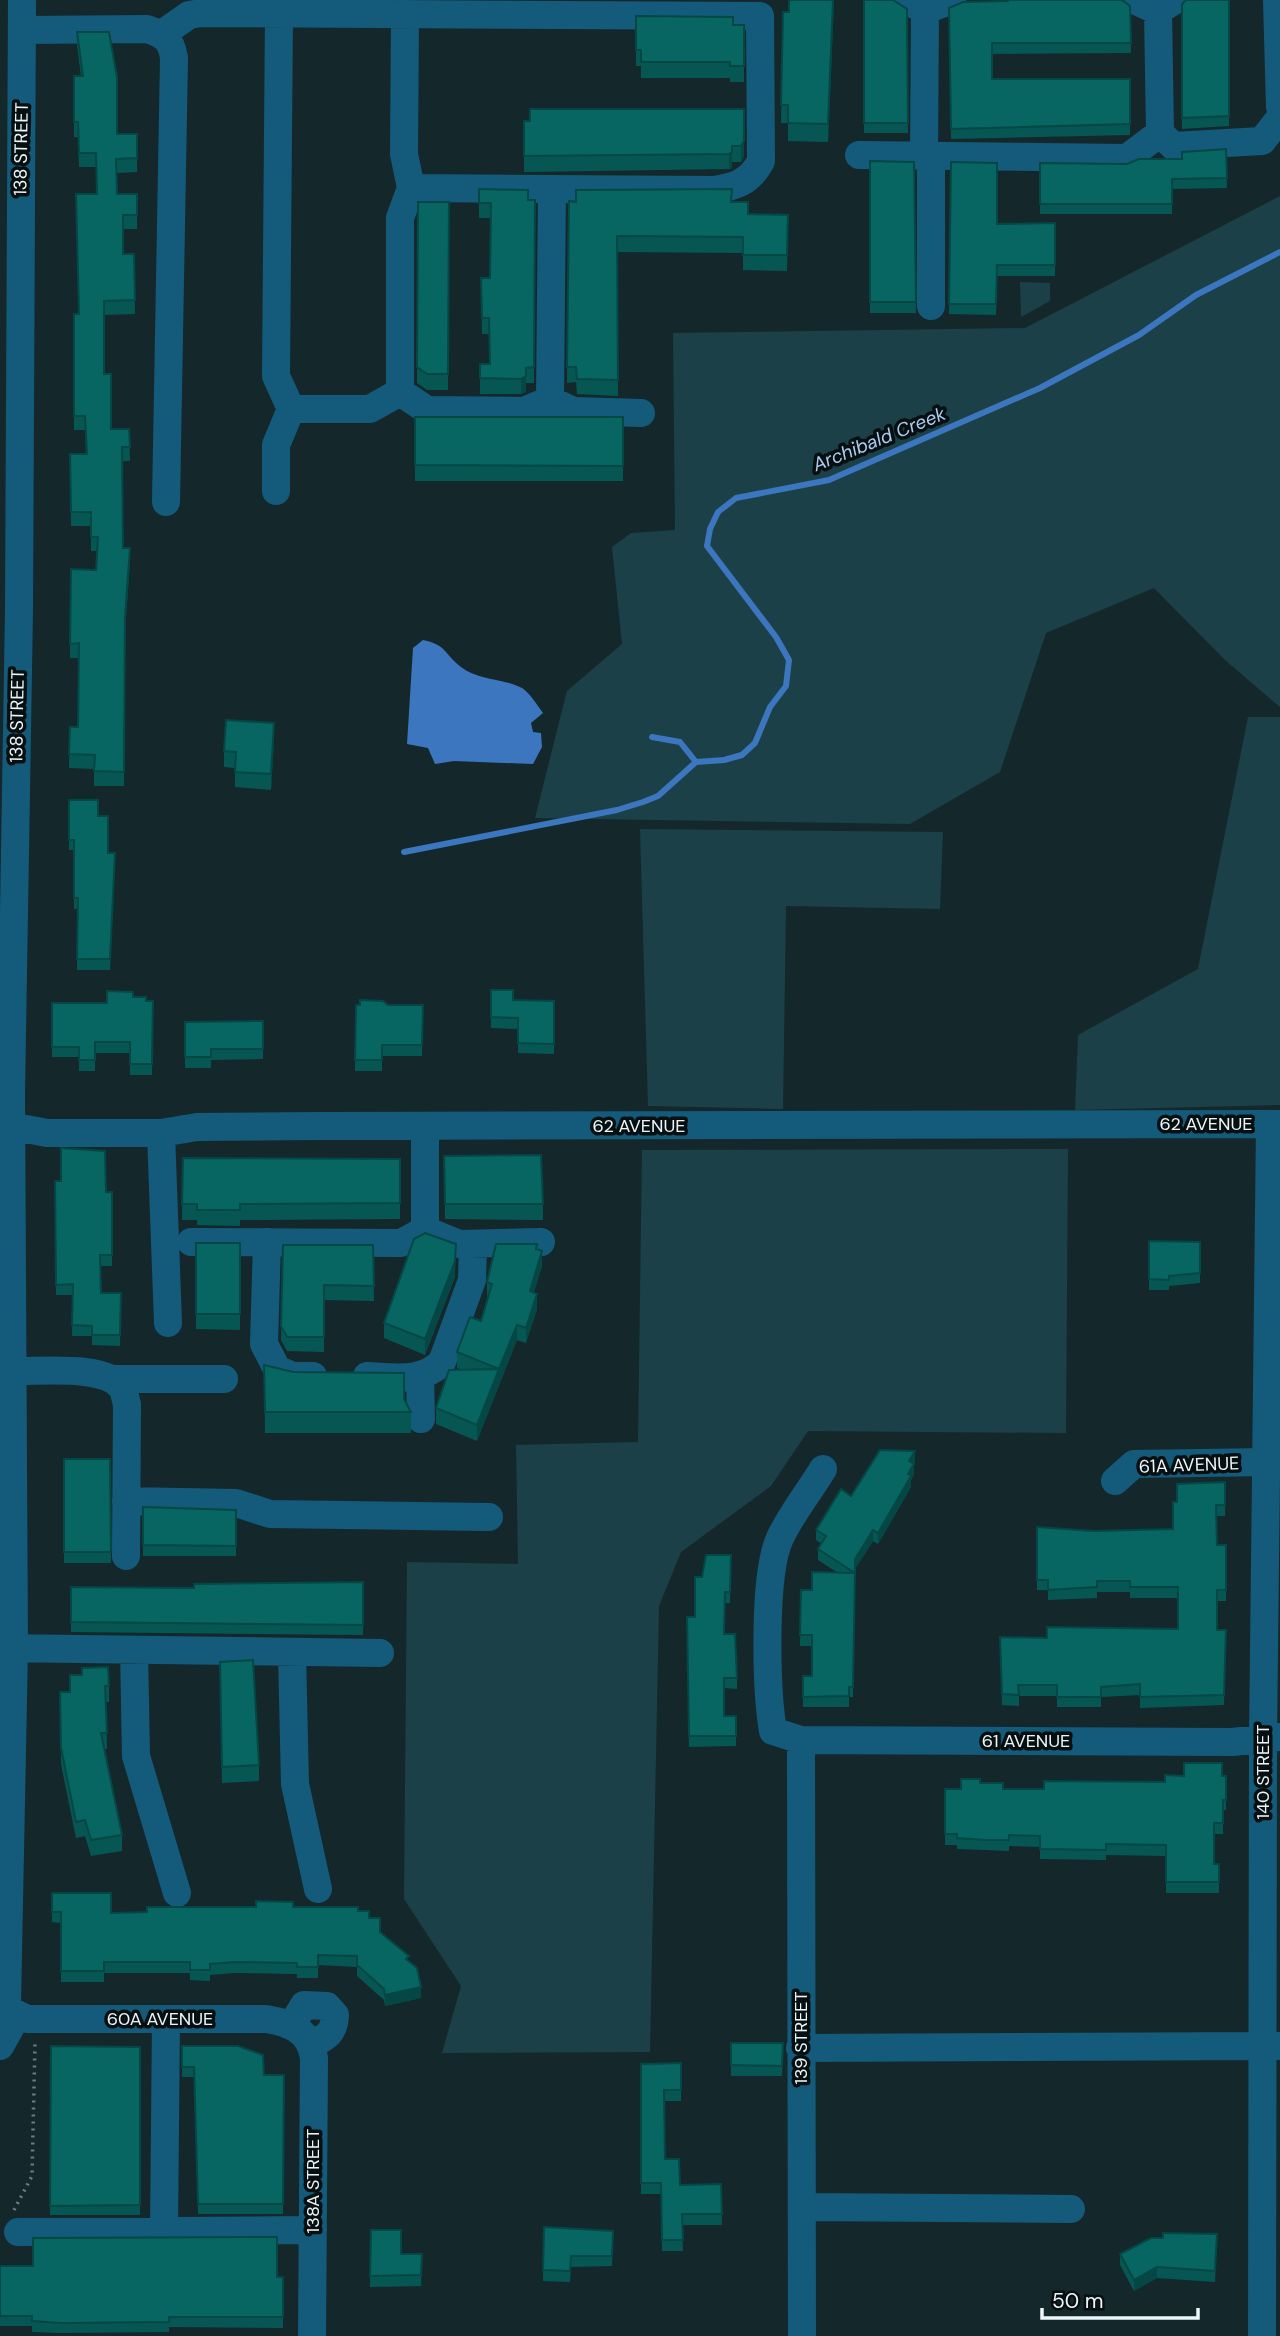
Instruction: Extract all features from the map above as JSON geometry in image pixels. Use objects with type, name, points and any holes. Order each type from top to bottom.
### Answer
[{"type":"street","name":"138 STREET","points":[[22,0],[22,30],[11,71],[6,1125],[14,1371],[7,1648],[7,2004],[26,2026]]},
{"type":"street","points":[[931,306],[927,156],[915,5],[952,0]]},
{"type":"street","points":[[1277,0],[1280,107]]},
{"type":"street","points":[[1156,4],[1160,133],[1173,146],[1262,141],[1280,118]]},
{"type":"street","points":[[162,34],[189,15],[201,13],[405,14],[610,8],[760,16],[761,161],[755,173],[745,182],[713,190],[411,188]]},
{"type":"street","points":[[276,492],[276,445],[291,409],[276,376],[279,13]]},
{"type":"street","points":[[400,392],[400,218],[411,188],[404,154],[405,14]]},
{"type":"street","points":[[22,30],[148,29],[171,41],[174,58],[166,502]]},
{"type":"street","points":[[859,155],[1127,158],[1160,133]]},
{"type":"street","points":[[550,400],[552,189]]},
{"type":"street","points":[[291,409],[370,409],[400,392]]},
{"type":"street","points":[[400,392],[427,411],[524,411],[550,400],[573,411],[640,413]]},
{"type":"street","name":"62 AVENUE","points":[[6,1125],[47,1133],[161,1133],[197,1127],[1275,1124]]},
{"type":"street","name":"140 STREET","points":[[1262,2336],[1272,2208],[1272,1738],[1268,1462],[1275,1124]]},
{"type":"street","points":[[425,1126],[425,1230]]},
{"type":"street","points":[[161,1133],[168,1323]]},
{"type":"street","points":[[191,1242],[401,1243],[425,1230]]},
{"type":"street","points":[[425,1230],[458,1244],[541,1242]]},
{"type":"street","points":[[267,1242],[264,1344],[277,1369],[293,1376],[420,1377],[433,1371],[442,1362],[472,1280],[473,1244]]},
{"type":"street","points":[[14,1371],[100,1373],[123,1388],[127,1404],[126,1556]]},
{"type":"street","points":[[420,1377],[421,1419]]},
{"type":"street","points":[[113,1379],[224,1379]]},
{"type":"street","name":"61A AVENUE","points":[[1115,1481],[1134,1464],[1268,1462]]},
{"type":"street","name":"61 AVENUE","points":[[823,1469],[780,1539],[770,1572],[769,1706],[773,1731],[801,1740],[1232,1742],[1272,1738]]},
{"type":"street","points":[[126,1501],[236,1503],[270,1514],[489,1517]]},
{"type":"street","points":[[7,1648],[380,1653]]},
{"type":"street","points":[[134,1650],[136,1756],[177,1893]]},
{"type":"street","points":[[292,1652],[295,1784],[318,1889]]},
{"type":"street","name":"139 STREET","points":[[801,1740],[802,2336]]},
{"type":"street","name":"60A AVENUE","points":[[26,2026],[27,2019],[266,2019],[301,2033]]},
{"type":"street","points":[[164,2232],[166,2019]]},
{"type":"street","points":[[0,2046],[26,2026]]},
{"type":"street","name":"138A STREET","points":[[301,2033],[313,2230],[312,2336]]},
{"type":"street","points":[[800,2048],[1272,2046]]},
{"type":"street","points":[[803,2207],[1071,2209]]},
{"type":"street","points":[[16,2222],[164,2232],[313,2230]]},
{"type":"path","points":[[16,2222],[32,2176],[26,2026]]},
{"type":"shaded area","points":[[1280,196],[1280,707],[1225,660],[1154,588],[1046,633],[1000,772],[910,824],[535,818],[567,691],[622,644],[612,547],[631,533],[675,530],[673,333],[1025,328]]},
{"type":"shaded area","points":[[1020,282],[1050,283],[1050,301],[1021,317]]},
{"type":"shaded area","points":[[1248,717],[1280,717],[1280,1105],[1075,1110],[1078,1035],[1198,969]]},
{"type":"shaded area","points":[[640,829],[943,832],[940,909],[786,906],[783,1109],[648,1106]]},
{"type":"shaded area","points":[[1068,1149],[1066,1433],[808,1431],[771,1486],[681,1552],[659,1606],[650,2052],[442,2053],[461,1986],[404,1899],[407,1562],[518,1564],[516,1445],[638,1442],[642,1150]]},
{"type":"water","points":[[423,640],[441,647],[468,672],[515,685],[531,696],[543,713],[531,723],[533,732],[541,733],[542,747],[533,764],[454,761],[435,764],[428,748],[407,744],[413,648]]},
{"type":"building","points":[[789,0],[833,0],[828,124],[788,123],[788,105],[781,105],[783,12],[789,12]]},
{"type":"building","points":[[864,0],[893,0],[907,9],[908,123],[864,123]]},
{"type":"building","points":[[1122,0],[1130,6],[1131,43],[992,43],[992,79],[1130,79],[1130,124],[951,129],[949,8],[963,2]]},
{"type":"building","points":[[1186,0],[1229,0],[1229,116],[1182,118],[1182,4]]},
{"type":"building","points":[[636,16],[733,17],[733,25],[744,25],[744,66],[730,66],[730,62],[641,62],[641,50],[636,50]]},
{"type":"building","points":[[77,32],[109,32],[117,77],[117,134],[137,134],[137,158],[116,159],[117,194],[137,194],[137,215],[123,215],[123,254],[134,254],[135,300],[104,301],[104,374],[111,374],[111,429],[129,429],[130,447],[122,447],[123,548],[130,548],[125,617],[124,772],[94,771],[95,755],[69,754],[70,727],[78,727],[79,643],[70,644],[71,569],[96,570],[98,537],[91,537],[91,512],[71,512],[70,454],[87,454],[85,416],[74,416],[74,314],[79,314],[76,194],[97,194],[96,153],[79,153],[78,122],[74,122],[74,76],[83,76]]},
{"type":"building","points":[[530,109],[744,109],[744,141],[741,146],[732,146],[732,152],[729,154],[524,156],[524,121],[530,121]]},
{"type":"building","points":[[1226,149],[1227,178],[1172,179],[1172,204],[1040,204],[1040,163],[1127,164],[1139,159],[1182,159],[1182,152]]},
{"type":"building","points":[[870,161],[914,162],[916,302],[870,302]]},
{"type":"building","points":[[951,162],[997,163],[997,224],[1055,223],[1055,265],[997,265],[996,304],[949,304]]},
{"type":"building","points":[[479,189],[528,190],[528,200],[535,200],[534,367],[526,368],[526,376],[521,379],[480,378],[480,364],[490,364],[489,318],[482,318],[481,278],[490,278],[491,203],[479,203]]},
{"type":"building","points":[[732,189],[731,202],[748,202],[748,214],[788,215],[787,255],[743,255],[743,237],[617,236],[618,380],[577,379],[576,367],[567,367],[569,201],[576,202],[576,190]]},
{"type":"building","points":[[418,202],[449,202],[448,374],[427,374],[417,367]]},
{"type":"building","points":[[415,417],[623,417],[623,466],[415,465]]},
{"type":"building","points":[[226,720],[274,723],[271,774],[235,772],[236,752],[224,751]]},
{"type":"building","points":[[69,800],[98,800],[98,816],[108,816],[108,853],[115,853],[110,959],[77,959],[78,898],[74,898],[74,840],[69,840]]},
{"type":"building","points":[[491,990],[513,990],[513,1000],[554,1001],[554,1044],[518,1043],[518,1018],[491,1017]]},
{"type":"building","points":[[107,991],[133,992],[133,997],[146,997],[146,1001],[153,1001],[152,1064],[130,1064],[130,1042],[95,1042],[95,1060],[79,1060],[79,1047],[52,1047],[52,1003],[107,1003]]},
{"type":"building","points":[[360,1000],[383,1001],[388,1005],[423,1005],[422,1045],[382,1045],[382,1060],[355,1060],[356,1005],[360,1005]]},
{"type":"building","points":[[263,1021],[263,1049],[211,1049],[211,1057],[185,1057],[185,1022]]},
{"type":"building","points":[[61,1148],[105,1151],[106,1192],[112,1192],[112,1255],[100,1255],[101,1293],[121,1293],[120,1335],[92,1335],[92,1326],[72,1325],[73,1284],[56,1285],[55,1181],[61,1181]]},
{"type":"building","points":[[541,1155],[543,1204],[445,1204],[444,1156]]},
{"type":"building","points":[[183,1158],[400,1159],[400,1203],[240,1204],[240,1210],[197,1210],[197,1204],[182,1204]]},
{"type":"building","points":[[425,1233],[456,1244],[455,1261],[425,1339],[384,1323],[414,1239]]},
{"type":"building","points":[[1149,1241],[1200,1242],[1200,1273],[1169,1276],[1169,1280],[1149,1279]]},
{"type":"building","points":[[196,1243],[240,1243],[240,1314],[196,1314]]},
{"type":"building","points":[[496,1244],[537,1244],[536,1249],[542,1251],[530,1291],[537,1294],[526,1328],[517,1325],[499,1369],[457,1352],[470,1317],[481,1321],[492,1284],[487,1282]]},
{"type":"building","points":[[283,1245],[373,1245],[374,1286],[324,1285],[324,1337],[287,1337],[281,1326]]},
{"type":"building","points":[[264,1365],[293,1372],[404,1373],[404,1399],[411,1412],[265,1412]]},
{"type":"building","points":[[499,1369],[477,1425],[436,1408],[449,1370]]},
{"type":"building","points":[[880,1450],[915,1451],[909,1461],[914,1464],[908,1474],[911,1476],[878,1533],[873,1530],[855,1559],[855,1573],[818,1549],[826,1536],[816,1530],[841,1489],[851,1496]]},
{"type":"building","points":[[64,1459],[110,1459],[111,1552],[64,1552]]},
{"type":"building","points":[[1225,1482],[1225,1505],[1216,1505],[1217,1545],[1226,1545],[1226,1590],[1217,1590],[1217,1630],[1226,1630],[1224,1695],[1140,1697],[1140,1684],[1101,1687],[1101,1697],[1057,1697],[1057,1685],[1018,1685],[1019,1695],[1002,1694],[1000,1637],[1047,1638],[1047,1627],[1178,1629],[1178,1587],[1130,1587],[1130,1581],[1097,1581],[1097,1587],[1048,1590],[1048,1580],[1037,1580],[1037,1527],[1094,1531],[1173,1529],[1173,1502],[1177,1502],[1177,1484]]},
{"type":"building","points":[[143,1507],[236,1510],[236,1546],[143,1545]]},
{"type":"building","points":[[706,1555],[731,1555],[730,1592],[725,1592],[724,1634],[735,1634],[737,1678],[724,1678],[724,1716],[736,1716],[736,1736],[689,1736],[687,1617],[695,1617],[695,1577],[702,1577]]},
{"type":"building","points":[[812,1572],[855,1573],[853,1687],[849,1687],[849,1696],[803,1697],[803,1676],[812,1676],[812,1635],[800,1635],[801,1590],[812,1590]]},
{"type":"building","points":[[363,1582],[363,1625],[71,1622],[71,1587],[194,1588],[194,1584]]},
{"type":"building","points":[[253,1660],[259,1765],[222,1767],[220,1662]]},
{"type":"building","points":[[108,1667],[109,1686],[105,1686],[107,1733],[101,1733],[122,1835],[91,1840],[85,1820],[76,1822],[61,1748],[60,1692],[70,1692],[70,1675],[82,1675],[82,1668]]},
{"type":"building","points":[[1184,1763],[1222,1763],[1222,1776],[1226,1776],[1223,1823],[1214,1823],[1214,1864],[1219,1864],[1219,1882],[1166,1882],[1166,1845],[1106,1844],[1106,1850],[1040,1849],[1040,1836],[1009,1835],[1009,1840],[986,1840],[957,1838],[957,1834],[945,1834],[945,1789],[961,1789],[961,1779],[980,1779],[980,1783],[1003,1783],[1003,1789],[1044,1789],[1044,1781],[1165,1782],[1165,1775],[1184,1776]]},
{"type":"building","points":[[52,1893],[111,1893],[111,1913],[147,1912],[147,1907],[256,1907],[256,1901],[293,1902],[293,1907],[358,1907],[358,1911],[369,1911],[369,1918],[380,1918],[380,1932],[409,1956],[406,1959],[417,1968],[421,1987],[385,1995],[384,1989],[357,1965],[357,1956],[318,1955],[318,1967],[297,1967],[297,1963],[234,1962],[210,1964],[210,1970],[190,1970],[190,1962],[104,1962],[104,1971],[61,1971],[61,1912],[52,1912]]},
{"type":"building","points":[[731,2043],[783,2043],[782,2066],[731,2065]]},
{"type":"building","points":[[51,2046],[140,2047],[140,2205],[50,2206]]},
{"type":"building","points":[[182,2046],[238,2046],[263,2055],[264,2075],[284,2075],[283,2204],[198,2204],[194,2067],[182,2067]]},
{"type":"building","points":[[681,2063],[681,2090],[664,2090],[665,2159],[679,2159],[680,2185],[721,2184],[722,2214],[682,2214],[683,2240],[662,2240],[661,2183],[641,2183],[641,2064]]},
{"type":"building","points":[[544,2227],[613,2231],[612,2256],[571,2256],[570,2271],[543,2270]]},
{"type":"building","points":[[371,2230],[401,2230],[401,2254],[422,2254],[421,2275],[370,2276]]},
{"type":"building","points":[[1163,2233],[1217,2234],[1215,2271],[1157,2267],[1134,2280],[1120,2254],[1151,2238],[1163,2238]]},
{"type":"building","points":[[277,2237],[277,2277],[283,2277],[283,2317],[169,2317],[169,2322],[61,2323],[32,2321],[32,2316],[0,2316],[0,2266],[33,2266],[33,2238]]},
{"type":"waterway","name":"Archibald Creek","points":[[404,852],[617,810],[658,796],[696,762],[724,760],[742,755],[755,743],[770,707],[786,686],[789,660],[776,637],[707,546],[710,529],[718,512],[736,498],[829,480],[1040,388],[1139,335],[1196,295],[1280,252]]},
{"type":"waterway","points":[[652,737],[680,742],[696,762]]}]
